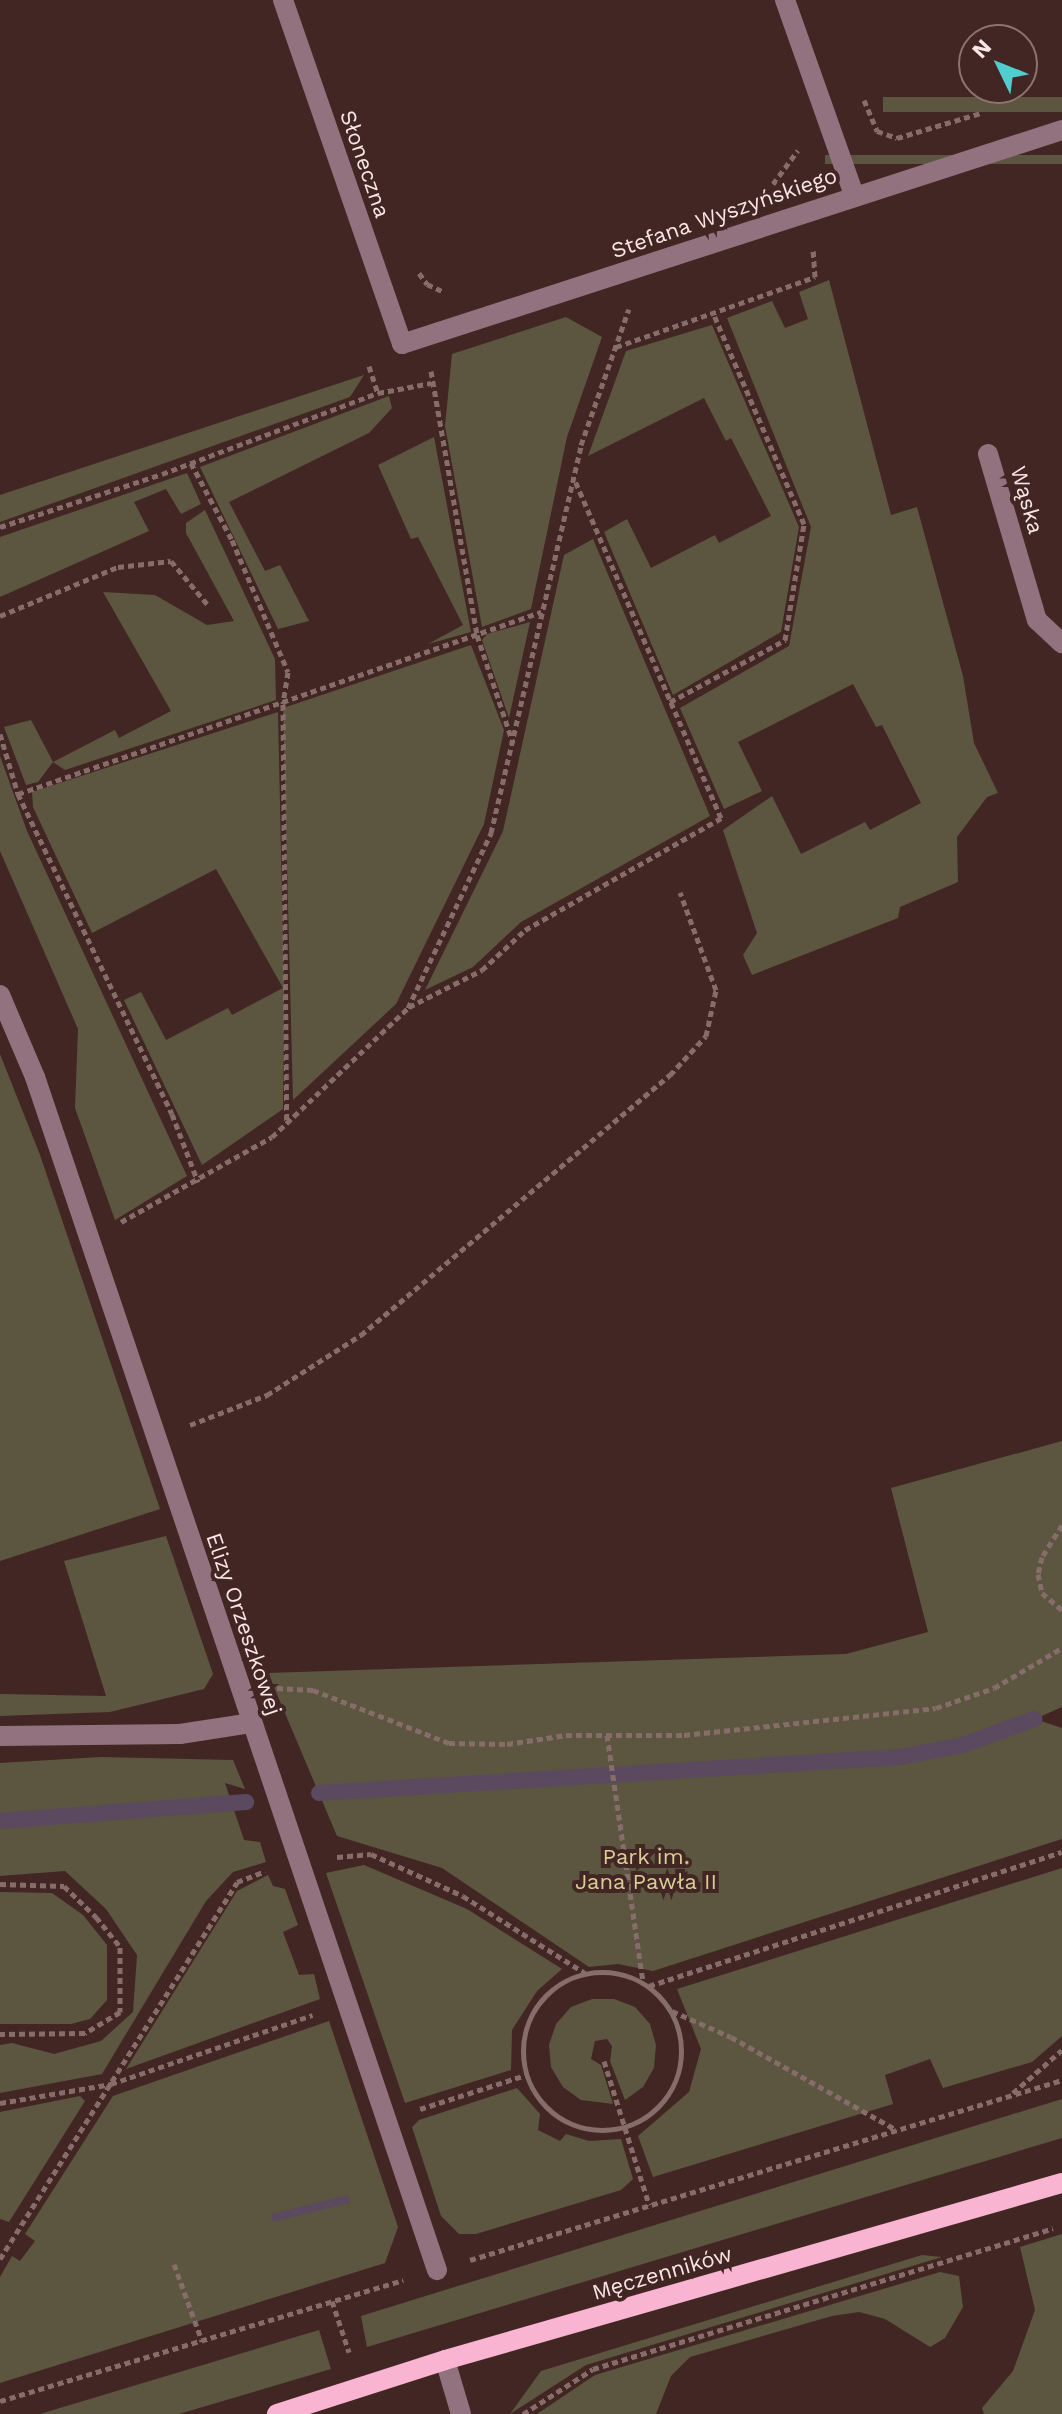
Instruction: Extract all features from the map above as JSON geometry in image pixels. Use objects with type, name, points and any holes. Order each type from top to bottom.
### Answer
[{"type":"main road","name":"Męczenników","points":[[277,2414],[445,2360],[1062,2183]]},
{"type":"street","name":"Słoneczna","points":[[283,0],[402,344]]},
{"type":"street","points":[[785,0],[854,195]]},
{"type":"street","name":"Stefana Wyszyńskiego","points":[[402,344],[1062,130]]},
{"type":"street","name":"Wąska","points":[[988,454],[1037,620],[1062,643]]},
{"type":"street","name":"Elizy Orzeszkowej","points":[[0,995],[35,1077],[344,2004],[437,2270]]},
{"type":"street","points":[[0,1736],[180,1734],[252,1723]]},
{"type":"street","points":[[445,2360],[461,2414]]},
{"type":"path","points":[[861,95],[877,131],[897,138],[987,112]]},
{"type":"path","points":[[767,192],[800,148],[795,135]]},
{"type":"path","points":[[408,1008],[491,833],[574,478],[643,266]]},
{"type":"path","points":[[615,347],[714,315],[815,277]]},
{"type":"path","points":[[670,702],[785,640],[804,524],[714,315]]},
{"type":"path","points":[[432,335],[431,383],[477,635],[513,744]]},
{"type":"path","points":[[0,527],[191,463],[378,393],[431,383]]},
{"type":"path","points":[[191,463],[232,540],[288,672],[283,704],[287,1122]]},
{"type":"path","points":[[89,1238],[198,1182],[287,1122],[408,1008],[482,970],[525,930],[721,818],[574,478]]},
{"type":"path","points":[[0,616],[118,567],[171,561],[208,605]]},
{"type":"path","points":[[18,794],[541,612]]},
{"type":"path","points":[[0,734],[18,794],[172,1114],[198,1182]]},
{"type":"path","points":[[157,1438],[267,1395],[361,1335],[670,1075],[706,1036],[716,990],[680,892]]},
{"type":"path","points":[[1062,1525],[1042,1557],[1038,1574],[1042,1593],[1062,1610]]},
{"type":"path","points":[[240,1686],[313,1690],[449,1743],[684,1735],[936,1708],[994,1688],[1062,1648]]},
{"type":"path","points":[[607,1738],[646,1984]]},
{"type":"path","points":[[646,1984],[1062,1852]]},
{"type":"path","points":[[0,2259],[237,1882],[296,1860],[371,1854],[463,1896],[585,1973]]},
{"type":"path","points":[[0,1884],[64,1886],[120,1947],[120,2012],[85,2033],[0,2034]]},
{"type":"path","points":[[672,2011],[681,2038],[680,2067],[670,2094],[649,2115],[624,2128],[594,2131],[564,2121],[540,2102],[526,2075],[523,2042],[533,2011],[555,1987],[585,1973],[615,1972],[646,1984],[672,2011],[731,2037],[898,2130]]},
{"type":"path","points":[[0,2103],[111,2084],[344,2004]]},
{"type":"path","points":[[1010,2096],[1062,2050]]},
{"type":"path","points":[[604,2061],[649,2205]]},
{"type":"path","points":[[384,2120],[526,2075]]},
{"type":"path","points":[[0,2401],[1062,2080]]},
{"type":"path","points":[[523,2414],[593,2369],[1062,2225]]},
{"type":"path","points":[[174,2264],[202,2341]]},
{"type":"green space","points":[[883,97],[958,97],[958,104],[1038,104],[1038,97],[1062,97],[1062,112],[883,112]]},
{"type":"green space","points":[[825,155],[1062,155],[1062,164],[825,164]]},
{"type":"green space","points":[[829,280],[891,515],[917,507],[963,676],[974,743],[998,793],[987,797],[957,837],[958,882],[900,907],[898,918],[752,975],[743,955],[757,933],[723,830],[772,796],[801,854],[865,822],[870,830],[921,803],[882,725],[876,727],[853,684],[738,742],[762,791],[724,809],[680,708],[789,646],[811,527],[727,318],[772,301],[785,328],[808,319],[799,292]]},
{"type":"green space","points":[[566,317],[602,337],[567,437],[531,609],[482,627],[445,426],[452,354]]},
{"type":"green space","points":[[712,325],[799,527],[781,632],[673,695],[604,532],[627,519],[651,568],[715,535],[719,543],[771,516],[731,438],[726,441],[704,398],[588,456],[626,351]]},
{"type":"green space","points":[[364,375],[350,397],[0,522],[0,495]]},
{"type":"green space","points":[[389,396],[392,408],[369,433],[229,502],[265,571],[280,565],[309,621],[278,629],[200,467]]},
{"type":"green space","points":[[434,437],[471,632],[428,644],[463,625],[418,537],[411,539],[378,465]]},
{"type":"green space","points":[[187,473],[201,504],[181,514],[166,489],[134,502],[149,531],[0,597],[0,537]]},
{"type":"green space","points":[[205,510],[275,659],[276,700],[65,770],[53,762],[115,730],[119,738],[171,711],[103,592],[155,595],[207,625],[234,621],[186,533],[186,523]]},
{"type":"green space","points":[[593,539],[710,816],[521,922],[473,967],[425,990],[503,831],[564,555]]},
{"type":"green space","points":[[530,622],[509,718],[482,640],[487,634]]},
{"type":"green space","points":[[471,645],[504,730],[484,824],[396,1004],[293,1100],[283,708]]},
{"type":"green space","points":[[278,712],[284,989],[283,1109],[202,1165],[124,1000],[141,992],[166,1040],[228,1008],[232,1015],[283,988],[216,869],[92,933],[33,807],[32,792]]},
{"type":"green space","points":[[31,720],[53,762],[38,782],[26,785],[4,727]]},
{"type":"green space","points":[[0,756],[27,831],[187,1176],[115,1220],[75,1108],[78,1029],[0,851]]},
{"type":"green space","points":[[0,1054],[40,1155],[160,1509],[0,1561]]},
{"type":"green space","name":"Park im. Jana Pawła II","points":[[1062,1441],[1062,1707],[1035,1719],[1062,1728],[1062,1839],[653,1971],[618,1964],[589,1967],[442,1868],[337,1836],[268,1673],[846,1654],[928,1632],[891,1488]]},
{"type":"green space","points":[[166,1536],[213,1674],[204,1689],[110,1712],[0,1716],[0,1694],[106,1696],[64,1561]]},
{"type":"green space","points":[[101,1757],[233,1760],[245,1789],[225,1783],[244,1840],[260,1842],[266,1862],[233,1872],[206,1901],[102,2074],[0,2093],[0,2045],[12,2043],[54,2054],[101,2041],[133,2012],[137,1955],[106,1909],[65,1871],[0,1876],[0,1763]]},
{"type":"green space","points":[[364,1865],[467,1909],[562,1969],[537,1991],[512,2030],[511,2070],[405,2103],[326,1873]]},
{"type":"green space","points":[[1062,1868],[1062,2036],[1032,2062],[943,2088],[930,2059],[885,2075],[893,2104],[653,2177],[638,2136],[689,2092],[701,2049],[677,1989]]},
{"type":"green space","points":[[268,1875],[273,1886],[285,1889],[298,1925],[283,1932],[299,1975],[314,1974],[320,1999],[126,2069],[237,1891]]},
{"type":"green space","points":[[0,1892],[52,1893],[83,1915],[107,1945],[107,2000],[90,2019],[71,2024],[0,2024]]},
{"type":"green space","points":[[592,1999],[614,1999],[635,2007],[650,2024],[656,2045],[654,2068],[643,2087],[625,2100],[610,2061],[612,2046],[607,2039],[595,2041],[591,2059],[601,2065],[613,2104],[581,2100],[563,2087],[551,2067],[549,2045],[556,2024],[571,2007]]},
{"type":"green space","points":[[329,2021],[398,2227],[385,2263],[0,2383],[0,2277],[12,2256],[20,2261],[35,2241],[25,2234],[113,2096]]},
{"type":"green space","points":[[517,2088],[540,2114],[538,2130],[560,2141],[566,2134],[589,2141],[621,2139],[633,2179],[621,2190],[476,2234],[459,2234],[441,2216],[412,2127],[419,2120]]},
{"type":"green space","points":[[80,2096],[85,2101],[9,2222],[0,2219],[0,2112]]},
{"type":"green space","points":[[1062,2099],[1062,2138],[367,2347],[361,2316]]},
{"type":"green space","points":[[1062,2234],[1062,2414],[984,2414],[982,2408],[1013,2371],[1035,2310],[1020,2247]]},
{"type":"green space","points":[[922,2255],[942,2257],[586,2365],[510,2414],[541,2371]]},
{"type":"green space","points":[[940,2272],[959,2276],[963,2307],[945,2338],[930,2347],[885,2319],[859,2312],[832,2316],[690,2357],[671,2376],[656,2414],[537,2414],[595,2375]]},
{"type":"green space","points":[[319,2330],[331,2369],[179,2414],[40,2414]]},
{"type":"shaded area","points":[[348,2195],[350,2203],[273,2222],[271,2214]]},
{"type":"waterway","points":[[319,1793],[901,1757],[963,1745],[1034,1719]]},
{"type":"waterway","points":[[0,1821],[246,1802]]}]
